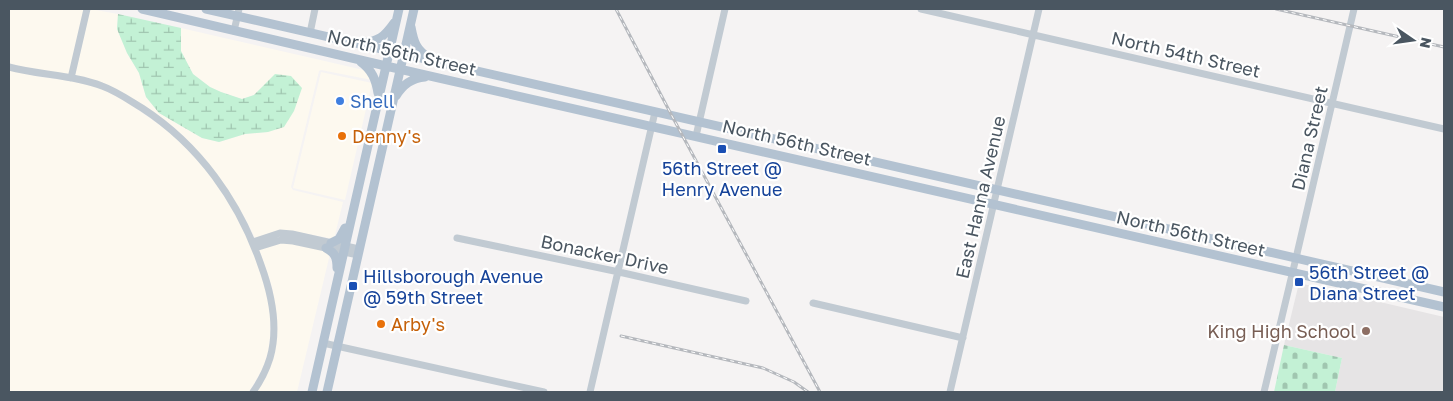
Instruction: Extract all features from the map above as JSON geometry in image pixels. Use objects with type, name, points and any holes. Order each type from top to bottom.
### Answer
[{"type":"main road","name":"North 56th Street","points":[[142,9],[1440,306]]},
{"type":"main road","name":"North 56th Street","points":[[206,9],[239,12],[310,33],[1442,291]]},
{"type":"main road","points":[[312,392],[399,9]]},
{"type":"main road","points":[[327,392],[414,9]]},
{"type":"main road","points":[[357,43],[371,42],[379,39],[386,34],[396,19]]},
{"type":"main road","points":[[410,23],[420,51],[433,61]]},
{"type":"main road","points":[[357,59],[368,67],[373,74],[378,98]]},
{"type":"main road","points":[[393,100],[409,81],[432,76]]},
{"type":"main road","points":[[846,170],[849,156]]},
{"type":"main road","points":[[336,283],[337,258],[328,246],[343,234],[354,207]]},
{"type":"main road","points":[[1108,230],[1111,216]]},
{"type":"main road","points":[[1440,306],[1442,291]]},
{"type":"street","points":[[72,78],[87,9]]},
{"type":"street","points":[[310,33],[315,9]]},
{"type":"street","points":[[696,136],[725,9]]},
{"type":"street","name":"North 54th Street","points":[[921,9],[1444,129]]},
{"type":"street","name":"East Hanna Avenue","points":[[950,392],[1039,9]]},
{"type":"street","name":"Diana Street","points":[[1264,392],[1354,9]]},
{"type":"street","points":[[234,31],[239,12]]},
{"type":"street","points":[[9,67],[101,85],[126,98],[173,131],[190,146],[220,182],[244,221],[272,298],[274,327],[270,360],[253,392]]},
{"type":"street","points":[[590,392],[655,112]]},
{"type":"street","points":[[254,245],[280,233],[292,234],[328,246],[358,252]]},
{"type":"street","name":"Bonacker Drive","points":[[457,238],[746,301]]},
{"type":"street","points":[[812,303],[963,338]]},
{"type":"street","points":[[323,343],[544,392]]},
{"type":"shaded area","points":[[9,9],[84,9],[69,75],[9,64]]},
{"type":"shaded area","points":[[90,9],[118,14],[117,29],[127,53],[139,73],[146,97],[159,113],[202,138],[219,142],[245,134],[268,132],[264,86],[254,95],[242,99],[210,87],[193,74],[181,51],[181,28],[368,71],[372,80],[319,71],[291,187],[293,190],[343,202],[334,239],[292,231],[255,238],[222,181],[192,145],[175,129],[150,110],[75,76]]},
{"type":"shaded area","points":[[9,69],[100,88],[124,100],[171,133],[208,171],[241,222],[266,288],[270,313],[268,352],[263,368],[249,392],[9,392]]},
{"type":"shaded area","points":[[321,72],[372,83],[345,200],[293,188]]},
{"type":"shaded area","points":[[281,243],[293,243],[330,254],[297,392],[256,392],[262,383],[276,313],[272,287],[259,249]]},
{"type":"shaded area","name":"King High School","points":[[1299,283],[1444,317],[1444,392],[1335,392],[1342,358],[1284,345]]},
{"type":"green space","points":[[118,14],[181,28],[181,51],[193,74],[210,87],[221,92],[242,99],[254,95],[275,74],[291,76],[302,88],[294,111],[284,127],[268,132],[245,134],[219,142],[202,138],[159,113],[146,97],[139,73],[127,53],[117,29]]},
{"type":"green space","points":[[1284,345],[1342,358],[1335,392],[1274,392]]},
{"type":"railway","points":[[616,9],[820,392]]},
{"type":"railway","points":[[1276,9],[1444,47]]},
{"type":"railway","points":[[621,336],[763,368],[794,382],[808,392]]},
{"type":"place","name":"Shell","points":[[340,101]]},
{"type":"place","name":"Denny's","points":[[342,136]]},
{"type":"place","name":"56th Street @ Henry Avenue","points":[[722,149]]},
{"type":"place","name":"56th Street @ Diana Street","points":[[1299,282]]},
{"type":"place","name":"Hillsborough Avenue @ 59th Street","points":[[353,286]]},
{"type":"place","name":"Arby's","points":[[381,324]]},
{"type":"place","name":"King High School","points":[[1366,331]]}]
